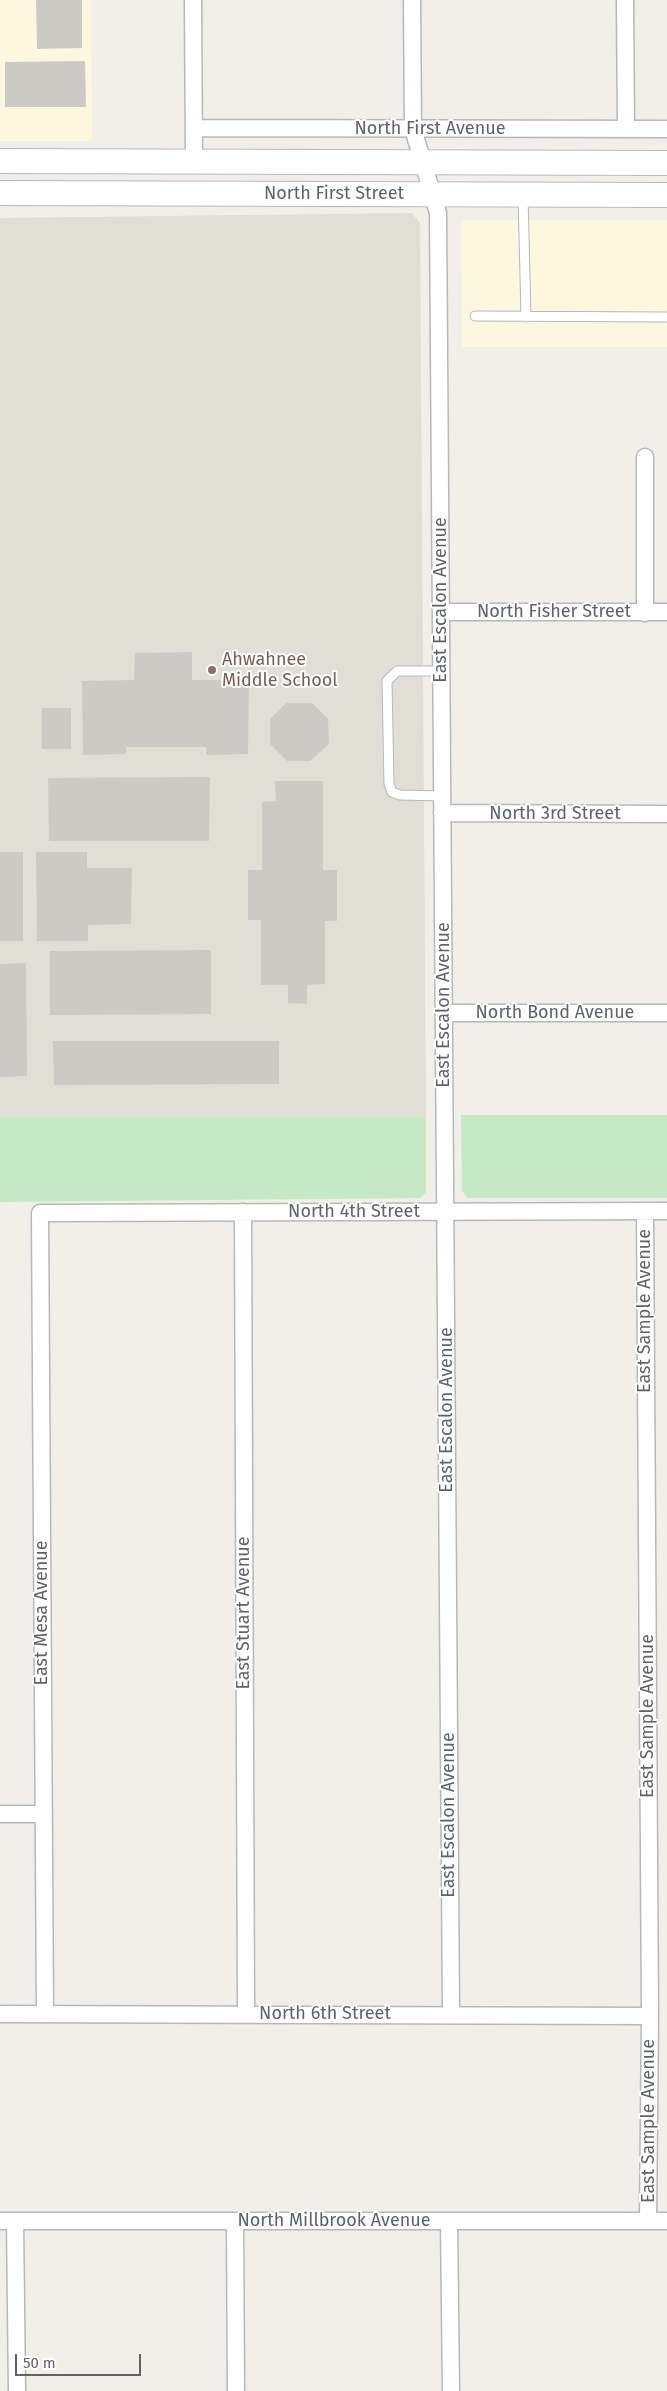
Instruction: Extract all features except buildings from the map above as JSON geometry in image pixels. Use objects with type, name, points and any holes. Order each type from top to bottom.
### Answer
[{"type":"main road","name":"North First Street","points":[[0,161],[667,163]]},
{"type":"main road","name":"North First Street","points":[[0,192],[667,195]]},
{"type":"street","points":[[193,0],[194,161]]},
{"type":"street","name":"East Escalon Avenue","points":[[412,0],[413,129],[438,213],[451,2014]]},
{"type":"street","points":[[625,0],[626,129]]},
{"type":"street","name":"North First Avenue","points":[[194,128],[667,129]]},
{"type":"street","points":[[645,457],[645,612]]},
{"type":"street","name":"North Fisher Street","points":[[441,612],[667,612]]},
{"type":"street","name":"North 3rd Street","points":[[442,813],[667,814]]},
{"type":"street","name":"North Bond Avenue","points":[[444,1013],[667,1013]]},
{"type":"street","name":"East Sample Avenue","points":[[645,1211],[650,2016],[648,2221]]},
{"type":"street","name":"North 4th Street","points":[[40,1213],[667,1211]]},
{"type":"street","name":"East Stuart Avenue","points":[[242,1212],[246,2014]]},
{"type":"street","name":"East Mesa Avenue","points":[[40,1213],[45,2014]]},
{"type":"street","points":[[0,1814],[43,1814]]},
{"type":"street","name":"North 6th Street","points":[[0,2014],[650,2016]]},
{"type":"street","name":"North Millbrook Avenue","points":[[8,2222],[667,2221]]},
{"type":"street","points":[[8,2222],[18,2391]]},
{"type":"street","points":[[235,2222],[236,2391]]},
{"type":"street","points":[[449,2222],[450,2391]]},
{"type":"lane","points":[[523,194],[526,317]]},
{"type":"lane","points":[[475,316],[667,317]]},
{"type":"lane","points":[[442,671],[397,671],[387,681],[389,784],[392,792],[400,795],[442,796]]},
{"type":"shaded area","points":[[0,0],[91,0],[92,141],[0,141]]},
{"type":"shaded area","name":"Ahwahnee Middle School","points":[[412,213],[420,223],[426,1117],[0,1117],[0,218]]},
{"type":"shaded area","points":[[667,220],[667,347],[462,347],[461,226],[463,221]]},
{"type":"green space","points":[[461,1115],[667,1115],[667,1198],[468,1198],[462,1191]]},
{"type":"green space","points":[[0,1117],[426,1117],[426,1192],[420,1198],[0,1202]]},
{"type":"place","name":"Ahwahnee Middle School","points":[[212,670]]}]
